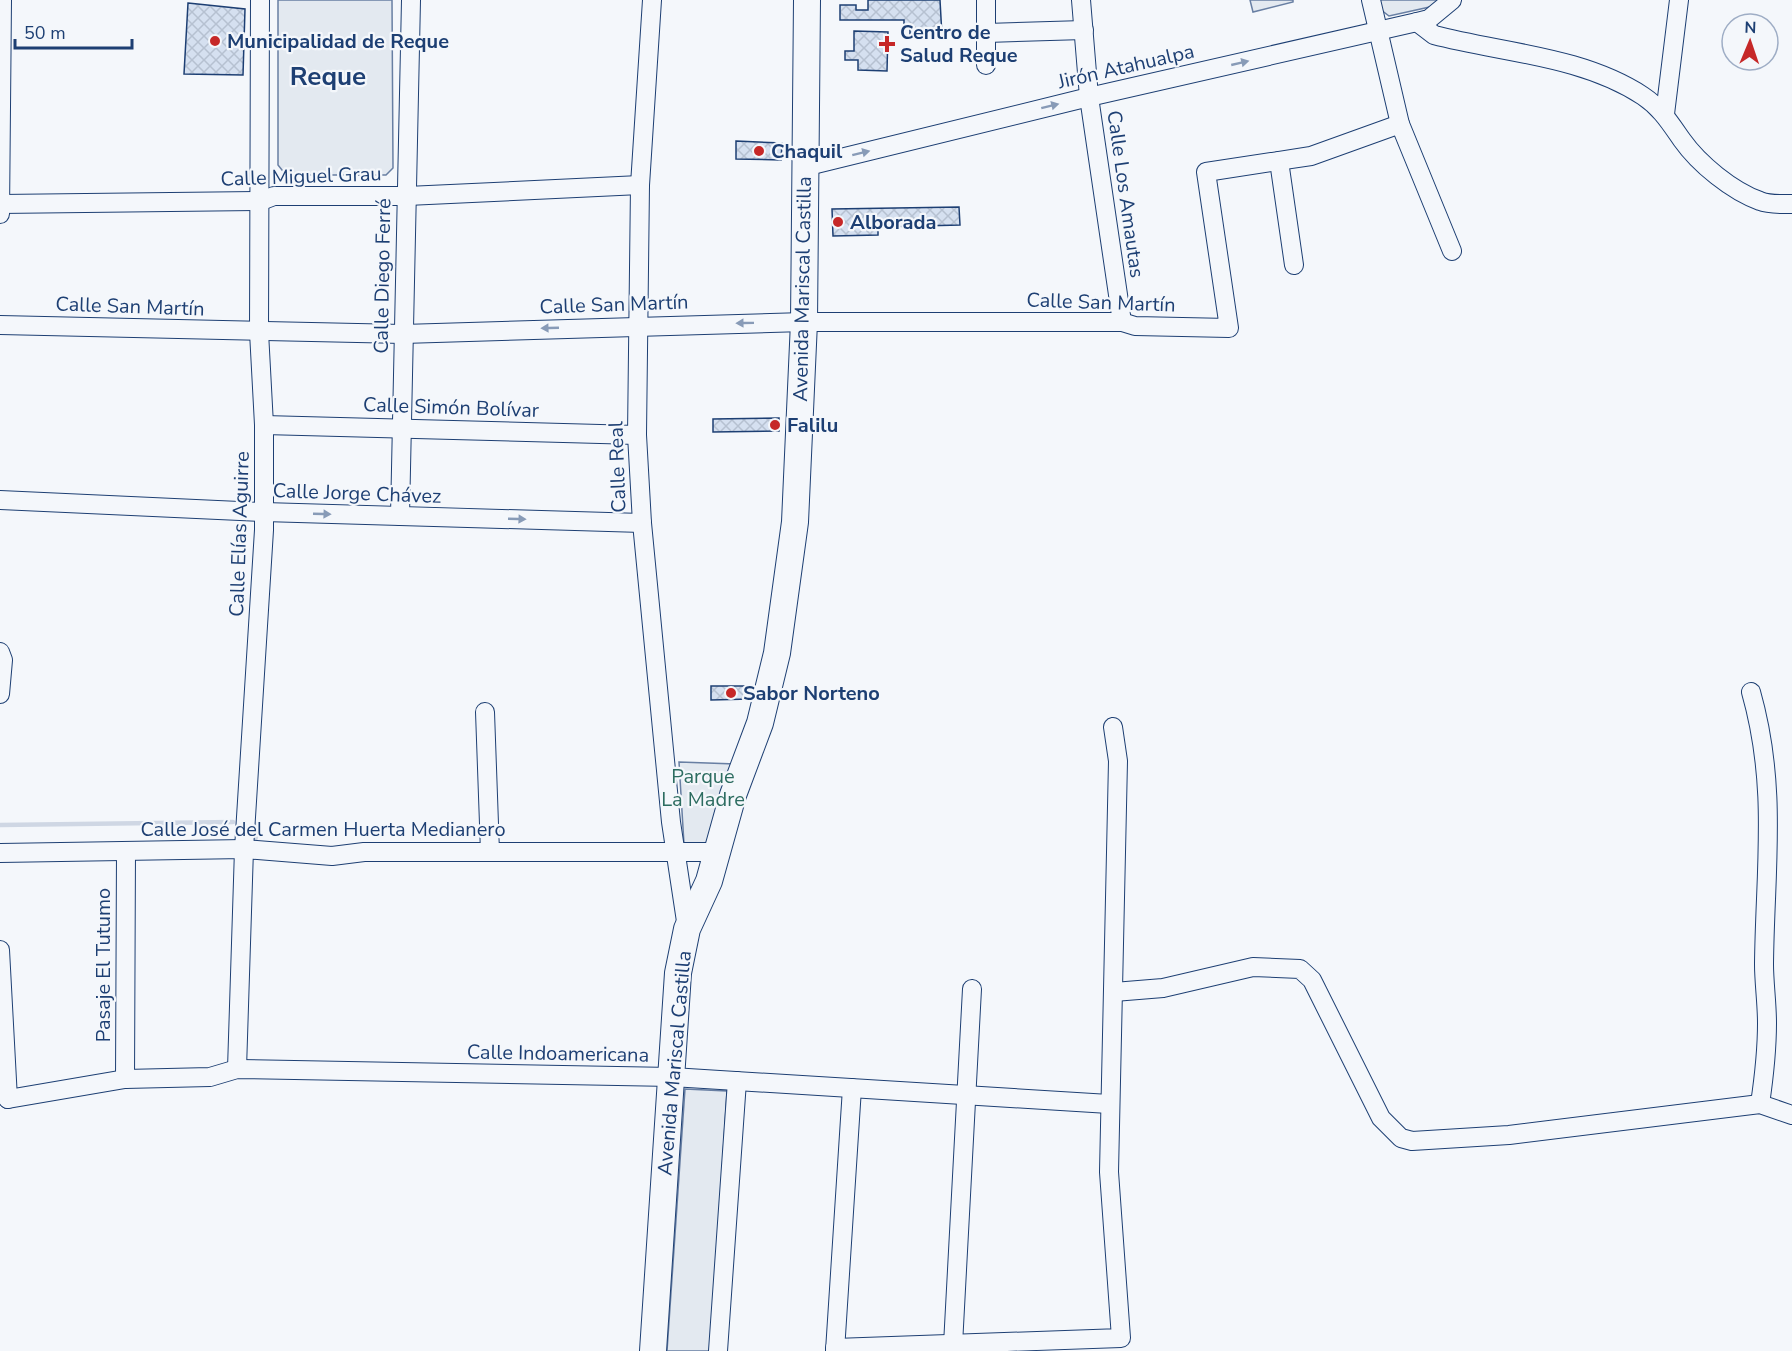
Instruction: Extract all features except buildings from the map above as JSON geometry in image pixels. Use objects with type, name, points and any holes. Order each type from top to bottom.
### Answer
[{"type":"highway","name":"Avenida Mariscal Castilla","points":[[653,1351],[678,973],[687,929],[709,882],[733,795],[760,723],[777,653],[795,522],[804,322],[807,0]]},
{"type":"street","points":[[0,214],[2,0]]},
{"type":"street","name":"Calle Elías Aguirre","points":[[237,1069],[244,849],[264,512],[264,425],[260,333],[260,0]]},
{"type":"street","name":"Calle Diego Ferré","points":[[400,516],[411,0]]},
{"type":"street","name":"Calle Real","points":[[652,0],[640,185],[637,435],[642,523],[675,850],[687,929]]},
{"type":"street","points":[[986,0],[986,65]]},
{"type":"street","name":"Calle Los Amautas","points":[[1081,0],[1089,97],[1122,322]]},
{"type":"street","points":[[1371,0],[1400,124],[1452,251]]},
{"type":"street","name":"Jirón Atahualpa","points":[[804,167],[1089,97],[1430,19],[1452,0]]},
{"type":"street","points":[[1665,114],[1679,0]]},
{"type":"street","points":[[1418,22],[1434,35],[1595,72],[1644,96],[1665,114],[1683,142],[1723,178],[1762,202],[1792,204]]},
{"type":"street","points":[[986,33],[1084,30]]},
{"type":"street","points":[[1294,265],[1280,161],[1311,156],[1400,124]]},
{"type":"street","name":"Calle San Martín","points":[[0,325],[260,333],[404,334],[637,325],[804,322],[1122,322],[1135,326],[1229,328],[1206,172],[1280,161]]},
{"type":"street","name":"Calle Miguel Grau","points":[[0,204],[261,201],[274,196],[407,196],[640,185]]},
{"type":"street","name":"Calle Simón Bolívar","points":[[264,425],[637,435]]},
{"type":"street","name":"Calle Jorge Chávez","points":[[0,500],[264,512],[642,523]]},
{"type":"street","points":[[1,654],[1,686]]},
{"type":"street","points":[[1751,693],[1758,718],[1768,786],[1770,856],[1764,965],[1767,1024],[1760,1104]]},
{"type":"street","points":[[485,712],[490,852]]},
{"type":"street","points":[[852,1088],[835,1350],[1121,1338],[1110,1204],[1109,1104],[1114,992],[1118,761],[1113,727]]},
{"type":"street","name":"Calle José del Carmen Huerta Medianero","points":[[0,853],[244,849],[332,856],[364,852],[675,850],[717,852]]},
{"type":"street","name":"Pasaje El Tutumo","points":[[125,1079],[126,852]]},
{"type":"street","points":[[0,961],[4,1104]]},
{"type":"street","points":[[1114,992],[1163,988],[1253,967],[1300,969],[1312,980],[1381,1118],[1401,1138],[1412,1141],[1509,1135],[1760,1104],[1792,1115]]},
{"type":"street","points":[[953,1345],[972,989]]},
{"type":"street","name":"Calle Indoamericana","points":[[4,1104],[125,1079],[210,1077],[237,1069],[672,1077],[1109,1104]]},
{"type":"street","points":[[718,1351],[737,1081]]},
{"type":"green space","points":[[278,0],[392,0],[393,168],[386,175],[286,175],[278,165]]},
{"type":"green space","points":[[1250,0],[1293,0],[1293,2],[1253,12]]},
{"type":"green space","points":[[1378,0],[1438,0],[1434,6],[1389,16],[1380,9]]},
{"type":"green space","name":"Parque La Madre","points":[[679,762],[735,764],[706,847],[684,844]]},
{"type":"green space","points":[[685,1089],[727,1091],[711,1351],[667,1351]]},
{"type":"waterway","points":[[0,825],[233,822]]},
{"type":"waterway","points":[[252,822],[259,827],[254,843]]},
{"type":"place","name":"Municipalidad de Reque","points":[[215,41]]},
{"type":"place","name":"Centro de Salud Reque","points":[[887,44]]},
{"type":"place","name":"Chaquil","points":[[759,151]]},
{"type":"place","name":"Alborada","points":[[838,222]]},
{"type":"place","name":"Falilu","points":[[775,425]]},
{"type":"place","name":"Sabor Norteno","points":[[731,693]]},
{"type":"district","name":"Reque","points":[[328,76]]}]
